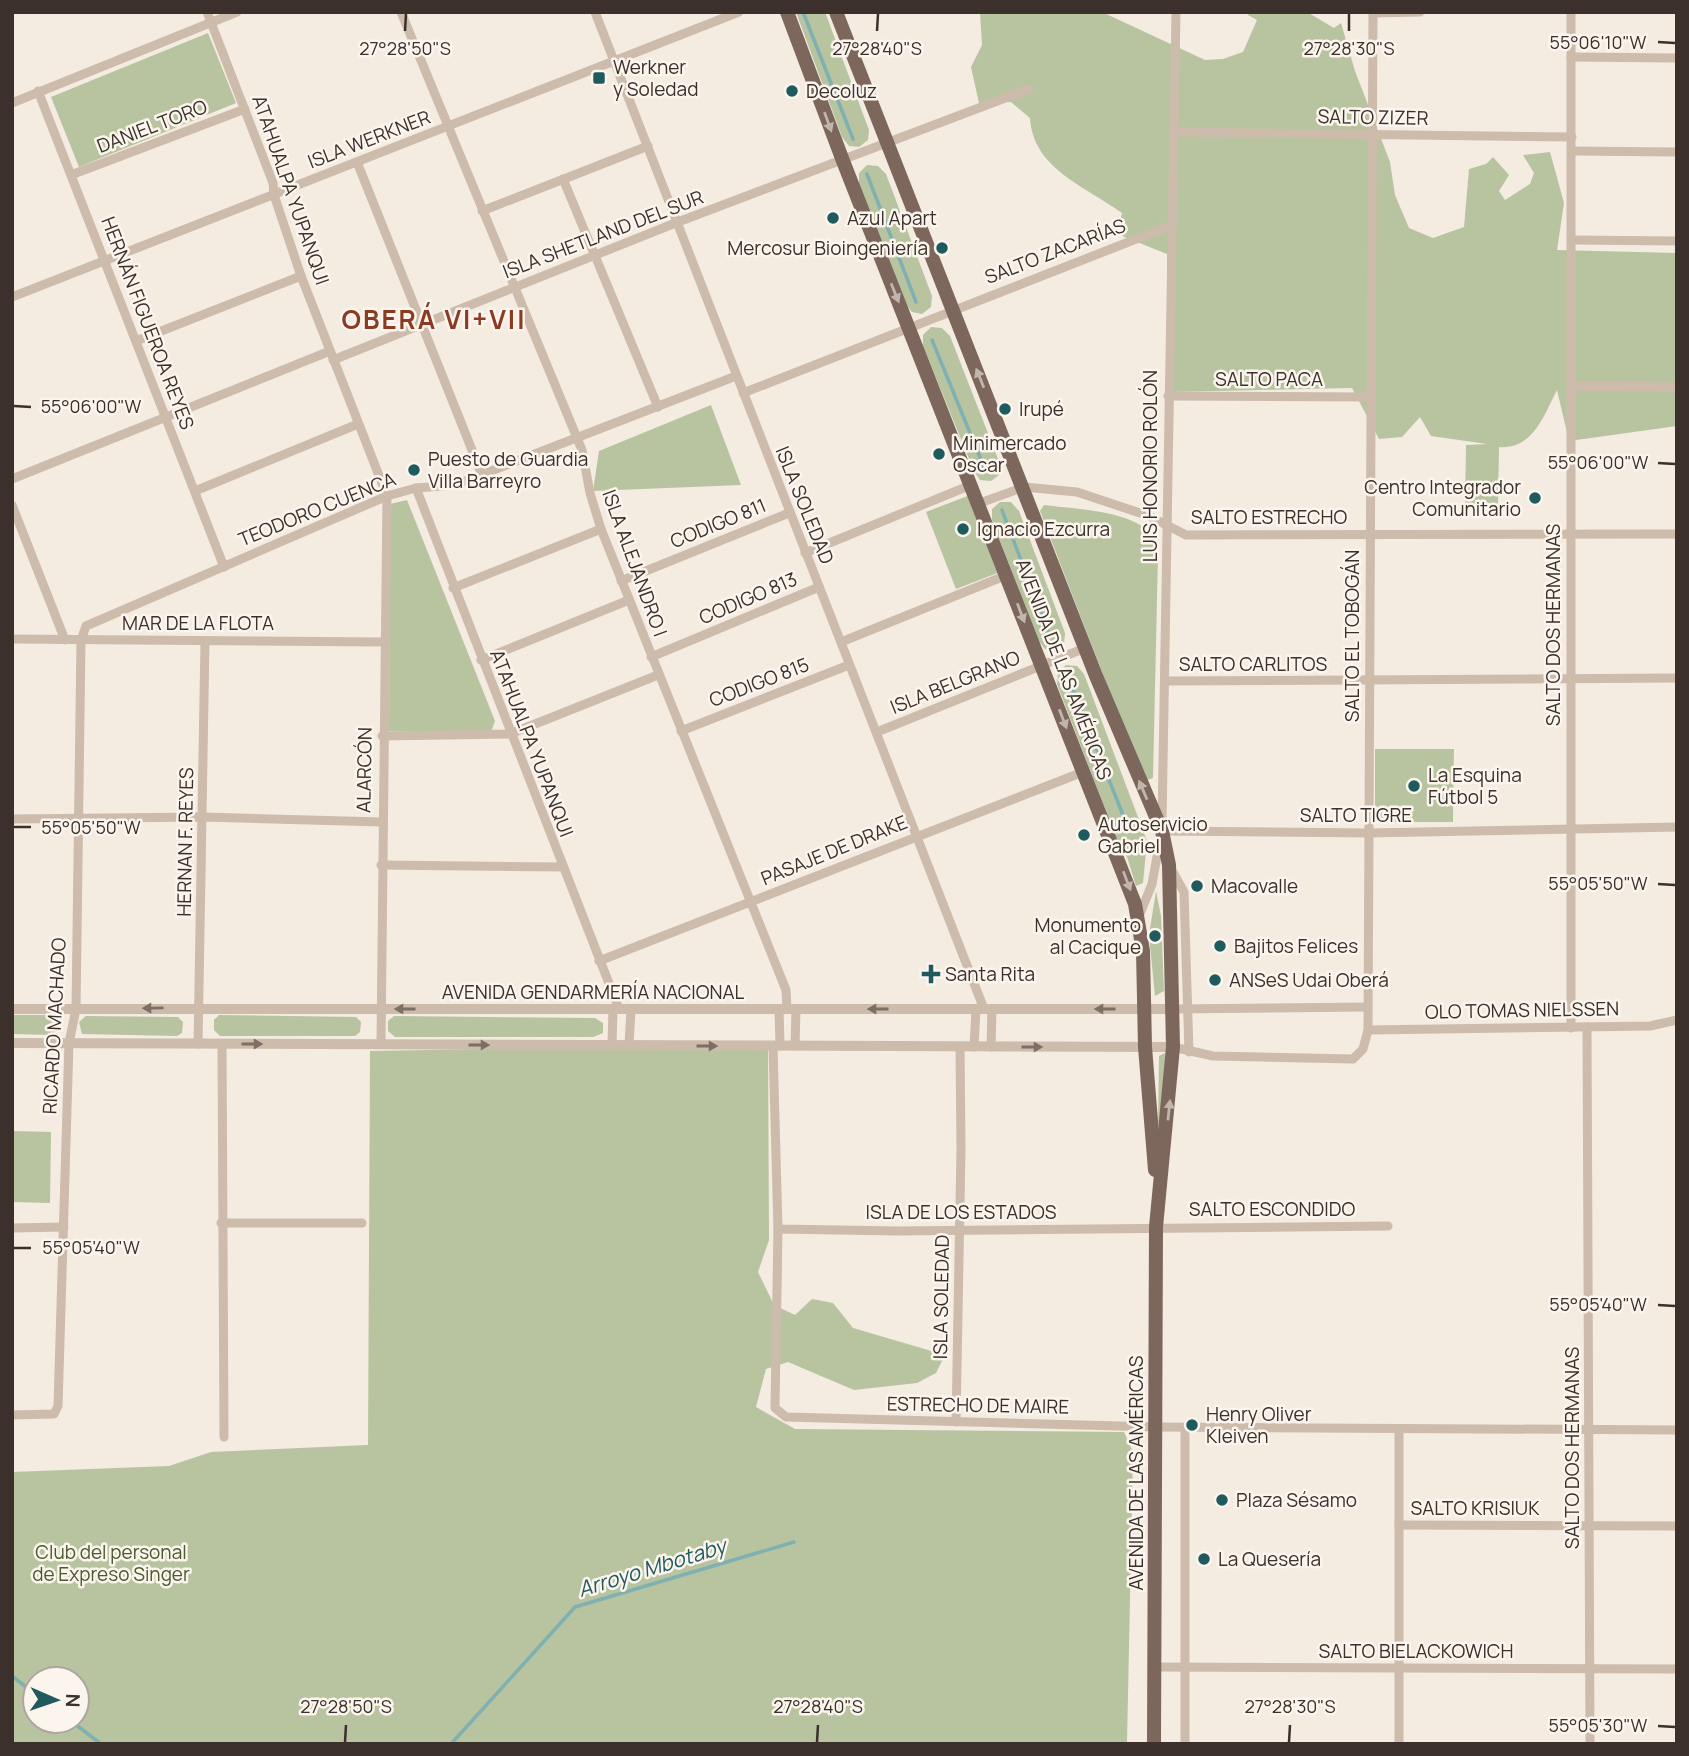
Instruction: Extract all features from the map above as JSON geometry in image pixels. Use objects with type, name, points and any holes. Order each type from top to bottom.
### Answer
[{"type":"main road","name":"AVENIDA DE LAS AMÉRICAS","points":[[788,12],[843,161],[1139,916],[1146,1009],[1145,1047],[1157,1202]]},
{"type":"main road","name":"AVENIDA DE LAS AMÉRICAS","points":[[836,12],[1085,648],[1162,831],[1169,865],[1173,1047],[1156,1227],[1154,1744]]},
{"type":"street","name":"ATAHUALPA YUPANQUI","points":[[208,12],[273,183],[274,195],[301,276],[387,496]]},
{"type":"street","points":[[12,103],[237,12]]},
{"type":"street","name":"ISLA ALEJANDRO I","points":[[401,12],[582,450],[590,493],[601,529],[786,990],[787,1009]]},
{"type":"street","name":"ISLA SOLEDAD","points":[[596,12],[984,1009]]},
{"type":"street","name":"ISLA WERKNER","points":[[12,298],[739,12]]},
{"type":"street","name":"LUIS HONORIO ROLÓN","points":[[1139,916],[1149,894],[1162,831],[1176,12]]},
{"type":"street","points":[[1373,13],[1420,12]]},
{"type":"street","name":"SALTO DOS HERMANAS","points":[[1571,1028],[1572,12]]},
{"type":"street","name":"SALTO EL TOBOGÁN","points":[[1189,1052],[1213,1056],[1353,1059],[1363,1049],[1367,1030],[1373,13]]},
{"type":"street","points":[[1571,57],[1677,58]]},
{"type":"street","name":"ISLA SHETLAND DEL SUR","points":[[12,480],[165,416],[420,325],[678,222],[1029,89]]},
{"type":"street","name":"HERNÁN FIGUEROA REYES","points":[[38,91],[224,567]]},
{"type":"street","name":"DANIEL TORO","points":[[71,175],[245,108]]},
{"type":"street","name":"SALTO ZIZER","points":[[1174,132],[1572,137]]},
{"type":"street","points":[[482,211],[648,146]]},
{"type":"street","points":[[1572,151],[1677,152]]},
{"type":"street","points":[[357,162],[482,475]]},
{"type":"street","points":[[563,179],[658,407]]},
{"type":"street","name":"SALTO ZACARÍAS","points":[[909,327],[1172,225]]},
{"type":"street","points":[[1572,240],[1677,241]]},
{"type":"street","points":[[136,341],[301,276]]},
{"type":"street","points":[[743,393],[909,327]]},
{"type":"street","name":"TEODORO CUENCA","points":[[81,640],[86,626],[387,496],[416,488],[455,485],[736,376]]},
{"type":"street","points":[[1571,386],[1677,387]]},
{"type":"street","name":"SALTO PACA","points":[[1168,396],[1371,397]]},
{"type":"street","points":[[195,491],[358,424]]},
{"type":"street","name":"CODIGO 813","points":[[805,553],[971,485]]},
{"type":"street","name":"SALTO ESTRECHO","points":[[979,503],[1024,487],[1077,492],[1150,516],[1186,535],[1677,534]]},
{"type":"street","name":"ATAHUALPA YUPANQUI","points":[[416,488],[562,867],[621,1009]]},
{"type":"street","name":"ALARCÓN","points":[[381,1044],[383,642],[387,496]]},
{"type":"street","points":[[12,505],[65,640]]},
{"type":"street","name":"CODIGO 811","points":[[621,581],[789,513]]},
{"type":"street","points":[[453,588],[601,529]]},
{"type":"street","points":[[841,642],[1007,575]]},
{"type":"street","name":"CODIGO 813","points":[[651,657],[820,587]]},
{"type":"street","points":[[481,660],[629,600]]},
{"type":"street","name":"MAR DE LA FLOTA","points":[[12,639],[383,642]]},
{"type":"street","name":"RICARDO MACHADO","points":[[12,1415],[54,1414],[58,1406],[69,1043],[76,1009],[81,640]]},
{"type":"street","name":"HERNAN F. REYES","points":[[198,1044],[205,641]]},
{"type":"street","name":"ISLA BELGRANO","points":[[877,733],[1085,648]]},
{"type":"street","name":"CODIGO 815","points":[[681,731],[849,665]]},
{"type":"street","points":[[382,736],[510,734],[658,676]]},
{"type":"street","name":"SALTO CARLITOS","points":[[1166,681],[1677,678]]},
{"type":"street","name":"PASAJE DE DRAKE","points":[[599,961],[1083,772]]},
{"type":"street","points":[[12,819],[204,817],[382,821]]},
{"type":"street","name":"SALTO TIGRE","points":[[1162,831],[1369,833],[1677,827]]},
{"type":"street","points":[[12,1043],[1173,1047],[1189,1052],[1184,892],[1180,879],[1158,851]]},
{"type":"street","points":[[381,865],[562,867]]},
{"type":"street","points":[[1173,1009],[1367,1007]]},
{"type":"street","name":"AVENIDA GENDARMERÍA NACIONAL","points":[[12,1009],[1173,1009]]},
{"type":"street","points":[[612,1045],[621,1009]]},
{"type":"street","points":[[621,1009],[629,1045]]},
{"type":"street","points":[[787,1009],[795,1046]]},
{"type":"street","points":[[778,1229],[776,1046],[787,1009]]},
{"type":"street","points":[[975,1047],[984,1009]]},
{"type":"street","points":[[984,1009],[991,1047]]},
{"type":"street","name":"OLO TOMAS NIELSSEN","points":[[1367,1030],[1650,1026],[1677,1020]]},
{"type":"street","name":"SALTO DOS HERMANAS","points":[[1587,1027],[1591,1429],[1590,1744]]},
{"type":"street","points":[[222,1044],[224,1437]]},
{"type":"street","name":"ISLA SOLEDAD","points":[[956,1422],[960,1046]]},
{"type":"street","points":[[221,1223],[362,1223]]},
{"type":"street","name":"SALTO ESCONDIDO","points":[[1156,1227],[1388,1226]]},
{"type":"street","points":[[12,1228],[64,1227]]},
{"type":"street","name":"ISLA DE LOS ESTADOS","points":[[778,1229],[959,1231],[1156,1227]]},
{"type":"street","name":"ESTRECHO DE MAIRE","points":[[778,1229],[775,1408],[786,1417],[1157,1427]]},
{"type":"street","points":[[1157,1427],[1677,1430]]},
{"type":"street","points":[[1185,1427],[1185,1744]]},
{"type":"street","points":[[1399,1429],[1399,1744]]},
{"type":"street","name":"SALTO KRISIUK","points":[[1399,1525],[1677,1526]]},
{"type":"street","name":"SALTO BIELACKOWICH","points":[[1154,1667],[1677,1669]]},
{"type":"green space","points":[[796,12],[825,12],[869,130],[868,140],[859,147],[849,146],[842,137]]},
{"type":"green space","points":[[980,12],[1102,12],[1205,60],[1223,59],[1243,52],[1257,20],[1248,15],[1249,12],[1307,12],[1334,28],[1341,23],[1355,71],[1390,162],[1395,195],[1409,228],[1433,238],[1464,227],[1469,169],[1486,164],[1493,157],[1509,175],[1499,191],[1505,200],[1530,184],[1534,173],[1523,155],[1550,152],[1564,203],[1557,250],[1677,253],[1677,426],[1569,441],[1557,390],[1542,420],[1529,437],[1521,443],[1499,447],[1498,506],[1465,505],[1466,445],[1487,444],[1431,436],[1420,417],[1402,437],[1379,439],[1352,388],[1169,392],[1167,254],[1117,234],[1122,213],[1077,185],[1051,163],[1040,151],[1033,136],[1030,118],[1011,102],[979,103],[971,67],[982,45]]},
{"type":"green space","points":[[208,33],[236,103],[79,167],[51,97]]},
{"type":"green space","points":[[867,165],[878,166],[886,174],[932,296],[931,307],[922,314],[912,312],[905,304],[859,184],[859,173]]},
{"type":"green space","points":[[931,327],[942,328],[950,336],[1000,464],[999,475],[991,481],[980,480],[974,471],[923,346],[923,335]]},
{"type":"green space","points":[[711,405],[741,485],[593,491],[599,451]]},
{"type":"green space","points":[[970,495],[1000,572],[956,589],[926,512]]},
{"type":"green space","points":[[407,500],[495,721],[491,732],[389,731],[390,504]]},
{"type":"green space","points":[[1000,502],[1011,502],[1019,511],[1065,633],[1064,644],[1055,650],[1045,649],[1038,640],[992,520],[992,509]]},
{"type":"green space","points":[[1044,505],[1119,516],[1146,529],[1155,540],[1158,554],[1153,778],[1144,781],[1040,511]]},
{"type":"green space","points":[[1066,665],[1077,666],[1084,674],[1147,841],[1143,883],[1136,886],[1127,857],[1120,848],[1057,684],[1058,673]]},
{"type":"green space","name":"La Esquina Fútbol 5","points":[[1375,749],[1454,749],[1453,822],[1375,822]]},
{"type":"green space","points":[[1156,891],[1161,916],[1164,991],[1155,996],[1149,935]]},
{"type":"green space","points":[[12,1015],[53,1015],[58,1021],[57,1031],[52,1035],[12,1034]]},
{"type":"green space","points":[[219,1015],[356,1017],[361,1022],[360,1032],[355,1036],[220,1036],[214,1030],[214,1020]]},
{"type":"green space","points":[[86,1016],[178,1017],[183,1022],[182,1033],[177,1036],[82,1034],[79,1022]]},
{"type":"green space","points":[[394,1016],[595,1018],[603,1023],[603,1033],[593,1037],[395,1037],[388,1031],[388,1021]]},
{"type":"green space","name":"Club del personal de Expreso Singer","points":[[768,1044],[769,1240],[758,1272],[774,1305],[795,1315],[812,1299],[833,1303],[853,1328],[945,1355],[936,1373],[917,1383],[854,1390],[788,1362],[766,1369],[756,1407],[795,1429],[1124,1432],[1133,1452],[1127,1744],[12,1744],[12,1472],[169,1466],[211,1452],[368,1445],[370,1051]]},
{"type":"green space","points":[[1165,1053],[1164,1100],[1158,1127],[1159,1056]]},
{"type":"green space","points":[[12,1131],[51,1132],[50,1203],[12,1202]]},
{"type":"waterway","points":[[803,12],[853,139]]},
{"type":"waterway","points":[[867,174],[916,302]]},
{"type":"waterway","points":[[932,340],[986,472]]},
{"type":"waterway","points":[[1002,510],[1048,631]]},
{"type":"waterway","points":[[1070,682],[1129,830]]},
{"type":"waterway","name":"Arroyo Mbotaby","points":[[451,1744],[575,1607],[794,1542]]},
{"type":"waterway","name":"Arroyo Mbotaby","points":[[12,1676],[21,1683]]},
{"type":"waterway","name":"Arroyo Mbotaby","points":[[89,1735],[101,1744]]},
{"type":"place","name":"Werkner y Soledad","points":[[599,78]]},
{"type":"place","name":"Decoluz","points":[[792,91]]},
{"type":"place","name":"Azul Apart","points":[[833,218]]},
{"type":"place","name":"Mercosur Bioingeniería","points":[[942,248]]},
{"type":"place","name":"Irupé","points":[[1005,409]]},
{"type":"place","name":"Minimercado Oscar","points":[[939,454]]},
{"type":"place","name":"Puesto de Guardia Villa Barreyro","points":[[414,470]]},
{"type":"place","name":"Centro Integrador Comunitario","points":[[1535,498]]},
{"type":"place","name":"Ignacio Ezcurra","points":[[963,529]]},
{"type":"place","name":"La Esquina Fútbol 5","points":[[1414,786]]},
{"type":"place","name":"Autoservicio Gabriel","points":[[1084,835]]},
{"type":"place","name":"Macovalle","points":[[1197,886]]},
{"type":"place","name":"Monumento al Cacique","points":[[1155,936]]},
{"type":"place","name":"Bajitos Felices","points":[[1220,946]]},
{"type":"place","name":"Santa Rita","points":[[931,974]]},
{"type":"place","name":"ANSeS Udai Oberá","points":[[1215,980]]},
{"type":"place","name":"Henry Oliver Kleiven","points":[[1192,1425]]},
{"type":"place","name":"Plaza Sésamo","points":[[1222,1500]]},
{"type":"place","name":"La Quesería","points":[[1204,1559]]},
{"type":"district","name":"OBERÁ VI+VII","points":[[434,320]]}]
